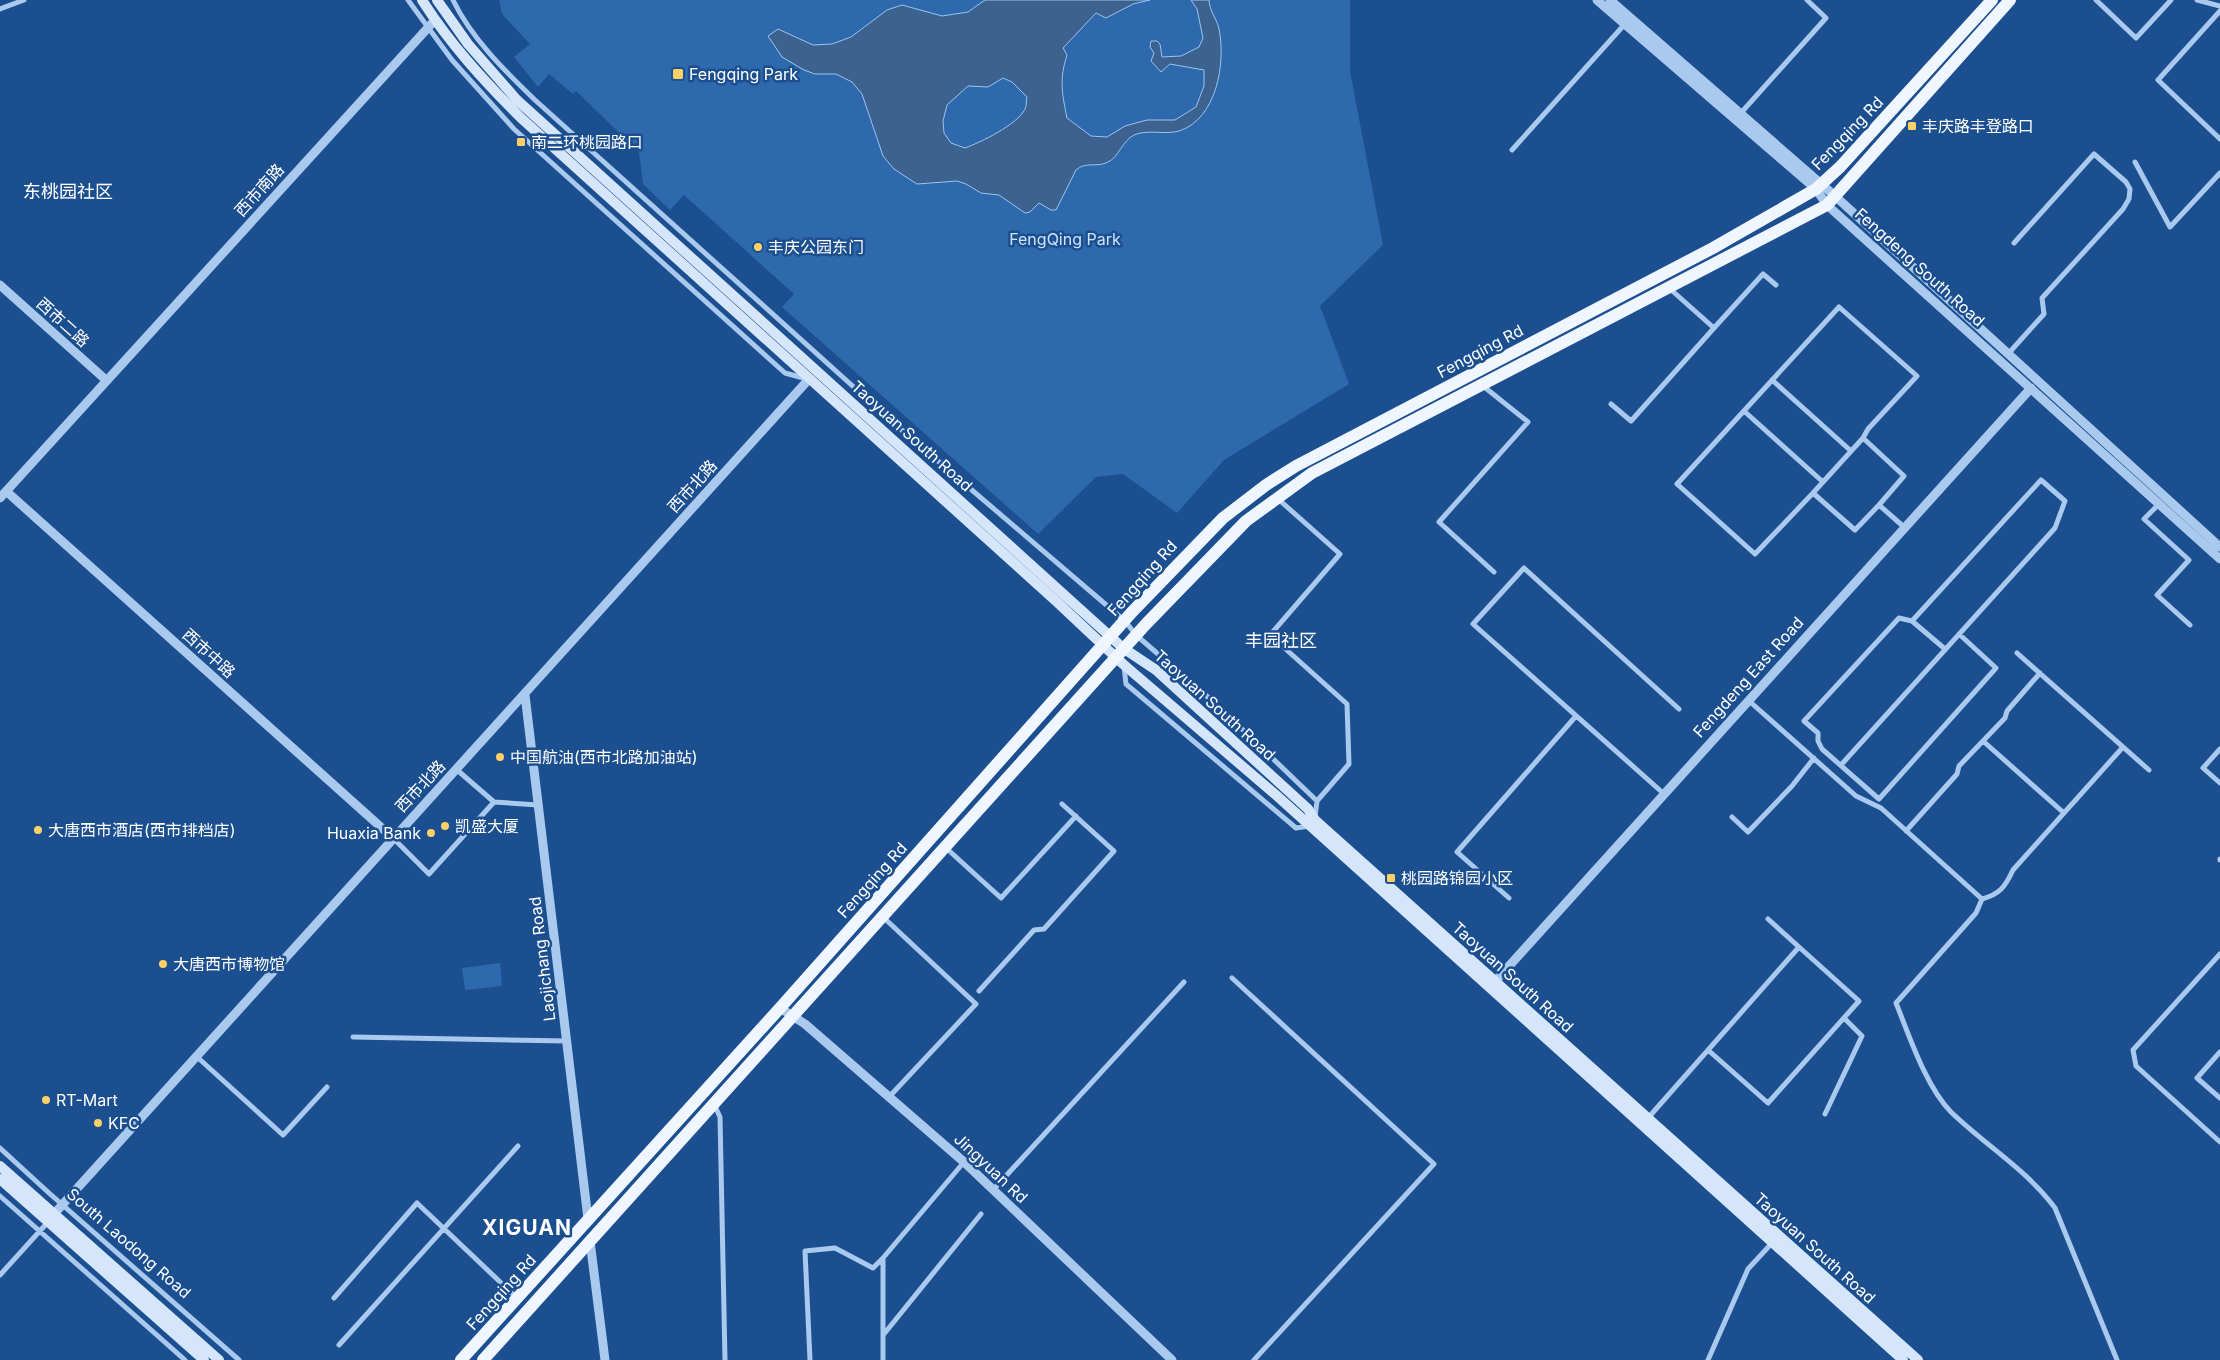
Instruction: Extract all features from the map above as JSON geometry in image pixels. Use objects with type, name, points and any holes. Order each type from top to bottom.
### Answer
[{"type":"main road","name":"Taoyuan South Road","points":[[422,0],[457,50],[485,82],[521,118],[809,379],[1108,641]]},
{"type":"main road","name":"Taoyuan South Road","points":[[437,0],[468,44],[517,100],[1108,641],[1121,656],[1312,823],[1492,985],[1772,1243],[1903,1360]]},
{"type":"main road","name":"Fengqing Rd","points":[[462,1360],[780,1008],[1028,727],[1223,518],[1281,475],[1713,248],[1818,187],[1840,167],[1992,0]]},
{"type":"main road","name":"Fengqing Rd","points":[[483,1360],[944,847],[1121,656],[1136,635],[1235,531],[1276,498],[1312,474],[1668,288],[1831,200],[2010,0]]},
{"type":"main road","name":"Taoyuan South Road","points":[[1121,656],[1156,670],[1308,809],[1312,823]]},
{"type":"main road","name":"Taoyuan South Road","points":[[1492,985],[1647,1118],[1918,1360]]},
{"type":"main road","name":"South Laodong Road","points":[[0,1166],[51,1217],[204,1360]]},
{"type":"main road","name":"South Laodong Road","points":[[0,1179],[51,1217],[219,1360]]},
{"type":"street","points":[[0,9],[24,0]]},
{"type":"street","points":[[408,0],[427,28],[473,85],[514,129],[785,373],[809,379]]},
{"type":"street","points":[[453,0],[475,34],[502,66],[536,100],[897,426],[1125,621],[1136,635],[1217,705],[1316,801]]},
{"type":"street","name":"Fengdeng South Road","points":[[1597,0],[1624,25],[1818,187]]},
{"type":"street","name":"Fengdeng South Road","points":[[1610,0],[1740,114],[2031,388],[2220,559]]},
{"type":"street","points":[[1740,114],[1826,18],[1807,0]]},
{"type":"street","points":[[2096,0],[2136,38],[2171,0]]},
{"type":"street","points":[[2197,0],[2220,6]]},
{"type":"street","points":[[2220,11],[2158,80],[2220,139]]},
{"type":"street","name":"西市南路","points":[[3,495],[435,20]]},
{"type":"street","points":[[1512,150],[1624,25]]},
{"type":"street","points":[[2008,354],[2044,314],[2042,298],[2123,209],[2129,199],[2130,189],[2126,182],[2094,154],[2014,243]]},
{"type":"street","points":[[2135,162],[2170,227],[2220,173]]},
{"type":"street","name":"Fengdeng South Road","points":[[1831,200],[2008,354],[2220,547]]},
{"type":"street","points":[[1611,404],[1631,421],[1763,274],[1776,286]]},
{"type":"street","name":"西市二路","points":[[0,286],[106,380]]},
{"type":"street","points":[[1668,288],[1714,328]]},
{"type":"street","points":[[1839,307],[1917,376],[1813,493],[1754,554],[1677,484],[1744,411],[1839,307]]},
{"type":"street","name":"西市北路","points":[[51,1217],[809,379]]},
{"type":"street","points":[[1772,380],[1851,451]]},
{"type":"street","points":[[1483,385],[1528,422],[1439,522],[1494,572]]},
{"type":"street","name":"Fengdeng East Road","points":[[1492,985],[1663,793],[2031,388]]},
{"type":"street","points":[[1744,411],[1823,482]]},
{"type":"street","points":[[1813,493],[1855,530],[1880,505],[1904,476],[1863,438]]},
{"type":"street","points":[[1841,765],[2055,528],[2065,501],[2040,480],[1912,621]]},
{"type":"street","name":"西市中路","points":[[3,495],[392,838]]},
{"type":"street","points":[[1276,498],[1340,554],[1270,635],[1347,704],[1349,764],[1316,801],[1312,823]]},
{"type":"street","points":[[2159,504],[2144,519],[2189,560],[2156,595],[2190,625]]},
{"type":"street","points":[[1880,505],[1904,527]]},
{"type":"street","points":[[1663,793],[1473,624],[1524,568],[1678,709]]},
{"type":"street","points":[[1944,649],[1912,621],[1898,618],[1804,721],[1818,733],[1818,741],[1822,749],[1879,799],[1996,668],[1959,634]]},
{"type":"street","points":[[2017,653],[2149,770]]},
{"type":"street","points":[[1906,831],[1957,774],[1959,766],[2005,718],[2007,710],[2040,673]]},
{"type":"street","name":"Laojichang Road","points":[[524,695],[588,1219]]},
{"type":"street","points":[[1748,700],[1856,796],[1881,808],[1982,899]]},
{"type":"street","points":[[1508,898],[1457,852],[1576,716]]},
{"type":"street","points":[[1983,741],[2064,813]]},
{"type":"street","points":[[1982,899],[1996,895],[2007,882],[2013,870],[2123,747]]},
{"type":"street","points":[[2220,749],[2203,768],[2220,783]]},
{"type":"street","points":[[1732,817],[1748,832],[1792,786],[1814,758]]},
{"type":"street","points":[[456,769],[494,802],[538,805]]},
{"type":"street","points":[[392,838],[429,874],[494,802]]},
{"type":"street","points":[[979,990],[1034,930],[1044,929],[1114,851],[1062,804]]},
{"type":"street","points":[[944,847],[1001,898],[1076,816]]},
{"type":"street","points":[[1982,899],[1976,913],[1896,1003],[1919,1058],[1937,1092],[1950,1111],[1997,1149],[2037,1187],[2055,1208],[2116,1360]]},
{"type":"street","points":[[882,916],[976,1004],[889,1097]]},
{"type":"street","points":[[1708,1050],[1768,1103],[1859,1001],[1768,919]]},
{"type":"street","points":[[1647,1118],[1799,947]]},
{"type":"street","points":[[2220,954],[2133,1050],[2136,1066],[2220,1142]]},
{"type":"street","points":[[1232,978],[1434,1164],[1254,1360]]},
{"type":"street","points":[[993,1190],[1184,982]]},
{"type":"street","name":"Jingyuan Rd","points":[[780,1008],[793,1014],[964,1162],[1172,1360]]},
{"type":"street","points":[[1825,1114],[1862,1036],[1844,1018]]},
{"type":"street","points":[[353,1037],[567,1041]]},
{"type":"street","points":[[2220,1052],[2197,1078],[2220,1098]]},
{"type":"street","points":[[196,1056],[283,1135],[327,1087]]},
{"type":"street","points":[[714,1104],[720,1117],[726,1360]]},
{"type":"street","points":[[338,1344],[518,1146]]},
{"type":"street","name":"South Laodong Road","points":[[0,1148],[239,1360]]},
{"type":"street","points":[[810,1360],[805,1251],[835,1248],[873,1268],[964,1162]]},
{"type":"street","points":[[0,1196],[185,1360]]},
{"type":"street","points":[[334,1298],[416,1203],[517,1298]]},
{"type":"street","points":[[883,1334],[981,1214]]},
{"type":"street","points":[[0,1275],[51,1217]]},
{"type":"street","points":[[590,1241],[605,1360]]},
{"type":"street","points":[[1708,1360],[1748,1269],[1772,1243]]},
{"type":"street","points":[[883,1258],[884,1360]]},
{"type":"green space","name":"FengQing Park","points":[[499,0],[1350,0],[1350,71],[1383,245],[1320,306],[1349,384],[1224,460],[1177,513],[1123,474],[1096,477],[1038,534],[782,307],[794,294],[684,195],[670,210],[643,184],[639,152],[576,91],[573,94],[549,74],[538,87],[514,57],[530,44],[502,14]]},
{"type":"green space","points":[[500,963],[502,986],[465,990],[462,968]]},
{"type":"shaded area","points":[[985,0],[1150,0],[1133,4],[1106,18],[1096,13],[1063,48],[1067,55],[1062,86],[1067,118],[1091,136],[1107,137],[1125,126],[1147,120],[1175,120],[1196,107],[1204,86],[1204,70],[1170,64],[1161,72],[1151,61],[1154,53],[1150,47],[1151,41],[1157,41],[1160,44],[1162,57],[1181,56],[1199,47],[1203,38],[1197,9],[1191,0],[1209,0],[1218,25],[1221,57],[1216,88],[1202,115],[1192,125],[1174,132],[1145,132],[1134,135],[1126,141],[1112,160],[1100,165],[1080,167],[1076,170],[1056,210],[1051,210],[1039,203],[1030,212],[1025,213],[999,195],[981,193],[957,181],[917,184],[894,169],[883,156],[862,94],[852,82],[836,74],[815,74],[804,70],[782,57],[768,36],[778,29],[813,45],[832,44],[851,37],[887,10],[902,5],[942,16],[968,12]],"holes":[[[1003,78],[1012,82],[1027,97],[1026,108],[1021,115],[1007,127],[965,148],[951,143],[944,133],[943,121],[947,105],[968,86],[988,87]]]},
{"type":"place","name":"Fengqing Park","points":[[678,74]]},
{"type":"place","name":"丰庆路丰登路口","points":[[1912,126]]},
{"type":"place","name":"南二环桃园路口","points":[[521,142]]},
{"type":"place","name":"丰庆公园东门","points":[[758,247]]},
{"type":"place","name":"中国航油(西市北路加油站)","points":[[500,757]]},
{"type":"place","name":"凯盛大厦","points":[[445,826]]},
{"type":"place","name":"大唐西市酒店(西市排档店)","points":[[38,830]]},
{"type":"place","name":"Huaxia Bank","points":[[431,833]]},
{"type":"place","name":"桃园路锦园小区","points":[[1391,878]]},
{"type":"place","name":"大唐西市博物馆","points":[[163,964]]},
{"type":"place","name":"RT-Mart","points":[[46,1100]]},
{"type":"place","name":"KFC","points":[[98,1123]]},
{"type":"district","name":"东桃园社区","points":[[68,191]]},
{"type":"district","name":"丰园社区","points":[[1281,640]]},
{"type":"district","name":"XIGUAN","points":[[527,1227]]}]
